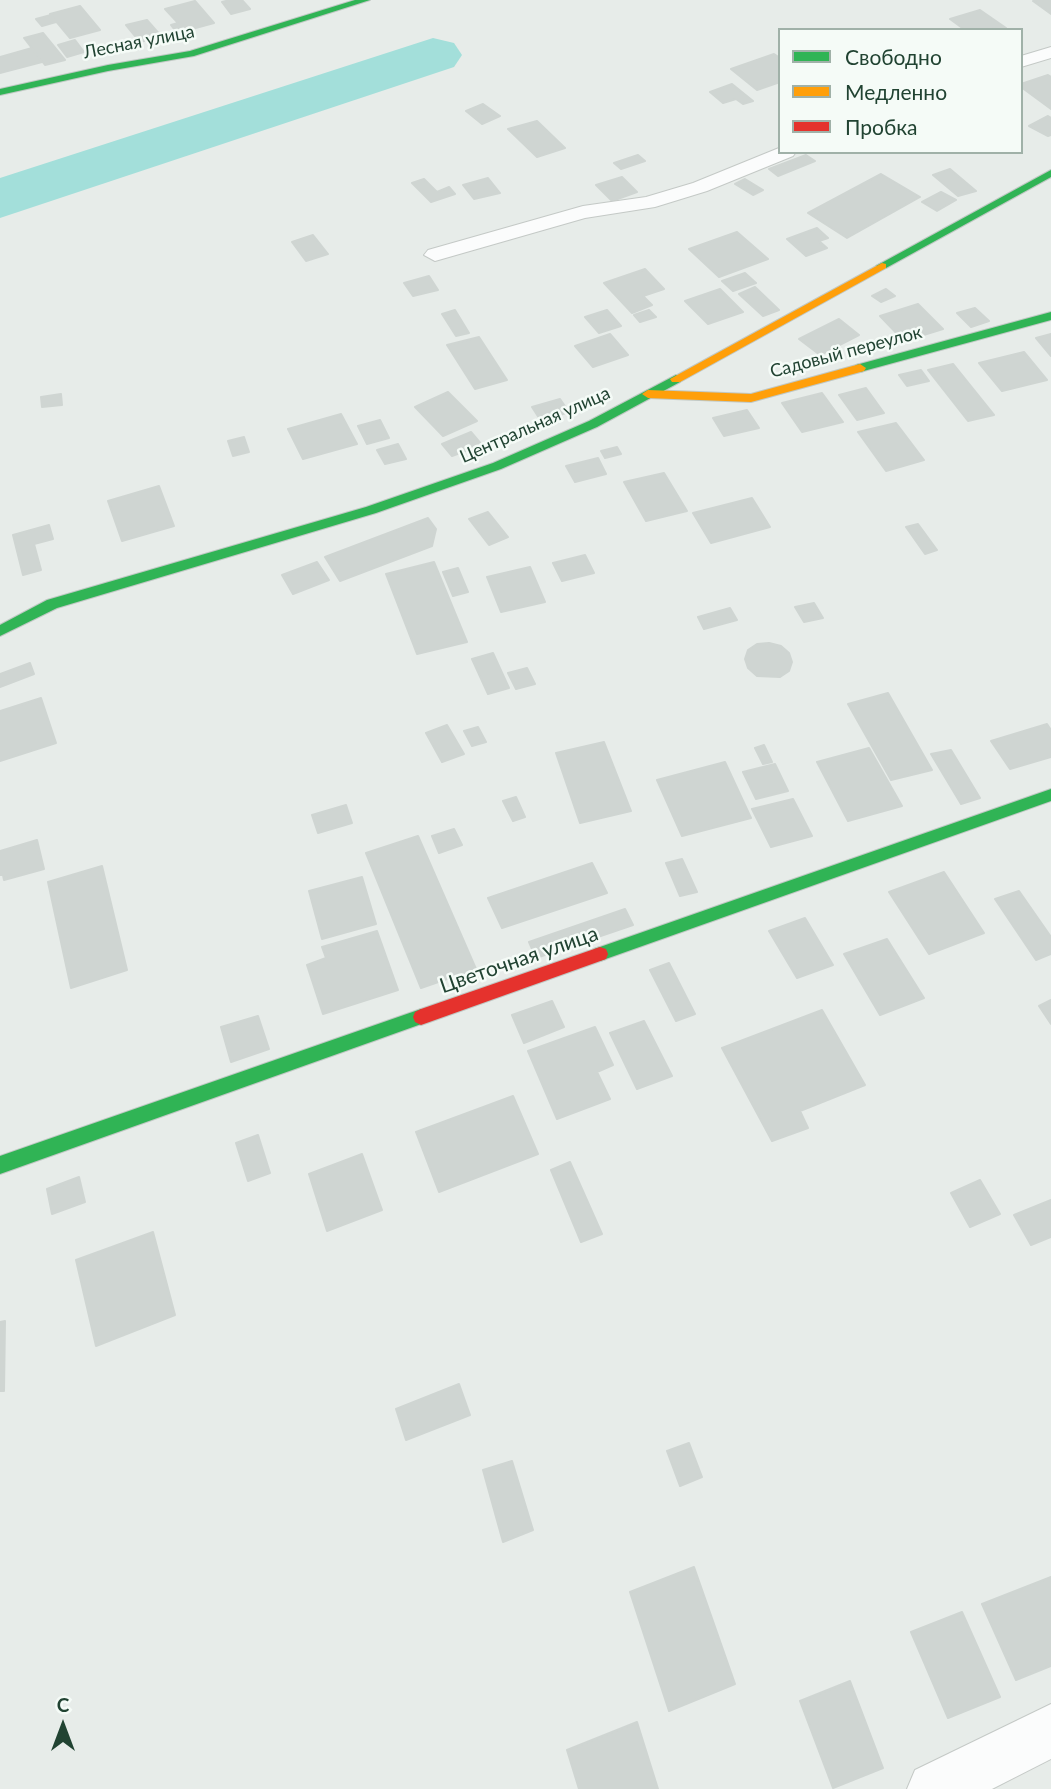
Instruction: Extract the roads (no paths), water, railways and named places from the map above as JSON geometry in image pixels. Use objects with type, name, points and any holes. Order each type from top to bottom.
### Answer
[{"type":"street","name":"Лесная улица","points":[[0,92],[108,68],[191,54],[365,0]]},
{"type":"street","name":"Центральная улица","points":[[0,631],[52,604],[371,510],[497,466],[593,424],[1051,173]]},
{"type":"street","name":"Садовый переулок","points":[[648,394],[751,398],[1051,316]]},
{"type":"street","name":"Цветочная улица","points":[[0,1165],[1051,795]]},
{"type":"street","points":[[934,1789],[1051,1731]]},
{"type":"lane","points":[[1023,61],[1051,52]]},
{"type":"lane","points":[[435,256],[583,212],[648,203],[700,187],[781,154]]},
{"type":"waterway","points":[[0,199],[433,55]]}]
